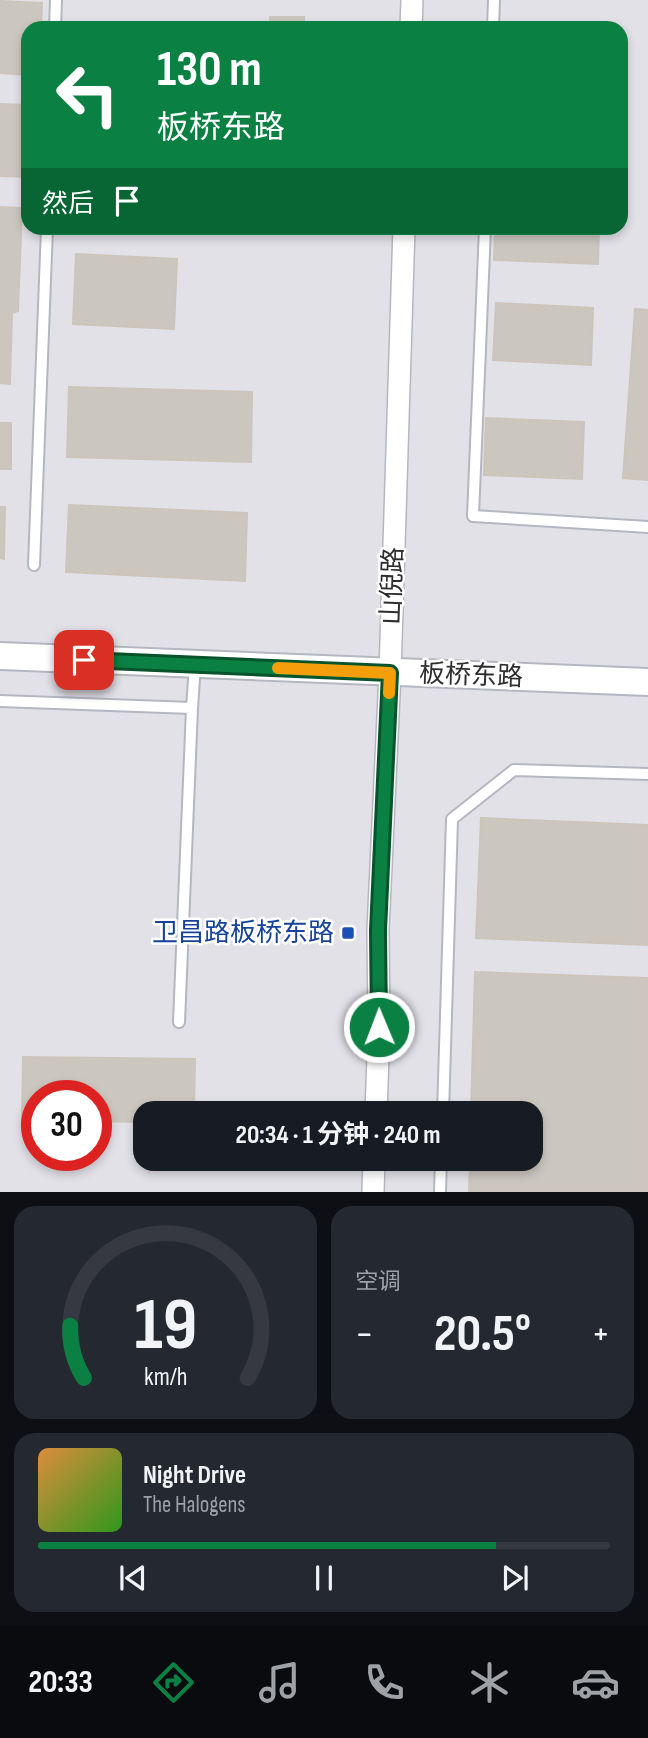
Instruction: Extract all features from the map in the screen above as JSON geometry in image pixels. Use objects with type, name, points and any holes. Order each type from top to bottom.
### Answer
[{"type":"street","points":[[411,21],[412,0]]},
{"type":"street","name":"山倪路","points":[[376,1101],[378,930],[390,673],[404,235]]},
{"type":"street","name":"板桥东路","points":[[0,656],[648,682]]},
{"type":"street","points":[[373,1192],[374,1171]]},
{"type":"lane","points":[[55,21],[56,0]]},
{"type":"lane","points":[[493,21],[494,0]]},
{"type":"lane","points":[[34,565],[47,235]]},
{"type":"lane","points":[[485,235],[473,516],[648,527]]},
{"type":"lane","points":[[179,1023],[195,664]]},
{"type":"lane","points":[[0,701],[192,708]]},
{"type":"lane","points":[[443,1101],[452,819],[514,771],[648,774]]},
{"type":"lane","points":[[440,1192],[441,1171]]},
{"type":"shaded area","points":[[0,0],[648,0],[648,1192],[0,1192]]},
{"type":"building","points":[[0,1],[42,3],[41,21],[21,21],[21,74],[0,73]]},
{"type":"building","points":[[270,17],[304,17],[304,21],[270,21]]},
{"type":"building","points":[[0,104],[21,105],[21,177],[0,176]]},
{"type":"building","points":[[0,207],[21,208],[18,311],[12,313],[10,384],[0,383]]},
{"type":"building","points":[[495,235],[599,235],[598,264],[494,260]]},
{"type":"building","points":[[76,254],[177,259],[174,329],[73,324]]},
{"type":"building","points":[[496,303],[593,308],[591,365],[493,360]]},
{"type":"building","points":[[635,309],[648,310],[648,480],[623,478]]},
{"type":"building","points":[[69,387],[252,392],[251,462],[67,457]]},
{"type":"building","points":[[486,418],[584,422],[582,479],[484,475]]},
{"type":"building","points":[[0,423],[11,423],[11,469],[0,469]]},
{"type":"building","points":[[69,505],[247,513],[245,581],[66,572]]},
{"type":"building","points":[[0,507],[5,507],[4,559],[0,558]]},
{"type":"building","points":[[481,818],[648,825],[648,945],[476,938]]},
{"type":"building","points":[[475,972],[648,978],[648,1192],[469,1192],[470,1171],[543,1171],[543,1101],[471,1101]]},
{"type":"building","points":[[23,1057],[195,1059],[194,1101],[133,1101],[133,1122],[112,1121],[112,1080],[23,1080]]},
{"type":"slow traffic","points":[[278,668],[390,673],[389,693]]},
{"type":"place","name":"卫昌路板桥东路","points":[[348,933]]},
{"type":"route","points":[[84,660],[390,673],[378,930],[379,1027]]}]
